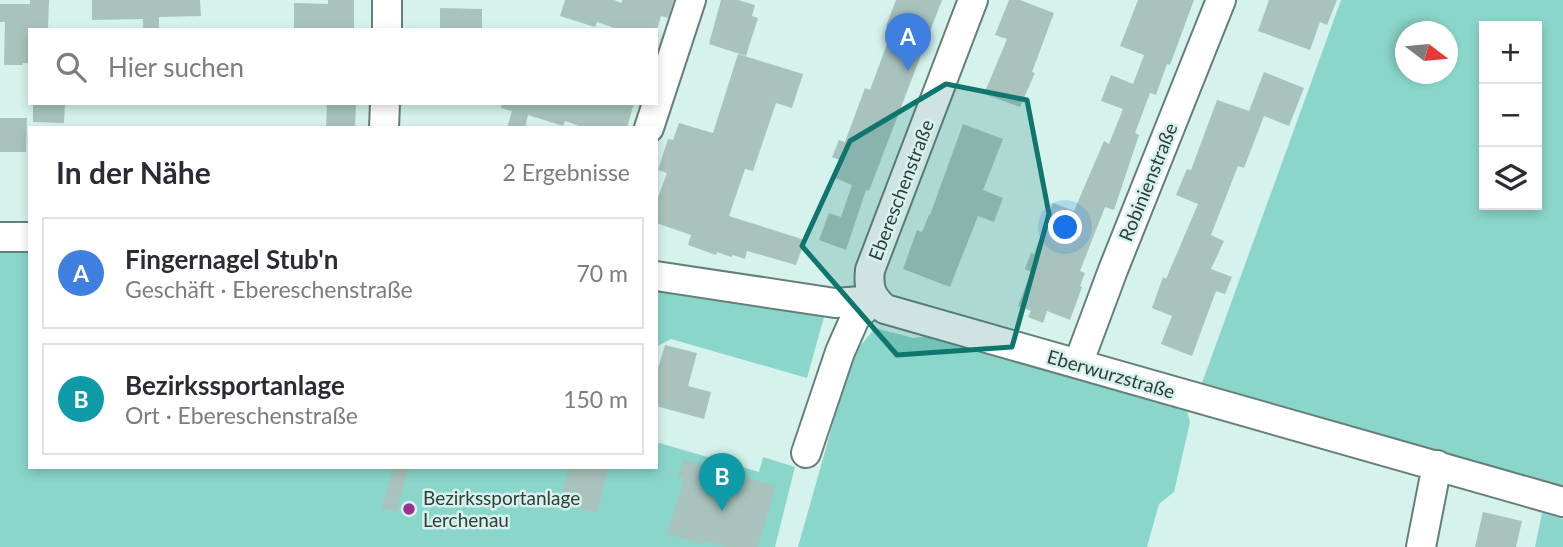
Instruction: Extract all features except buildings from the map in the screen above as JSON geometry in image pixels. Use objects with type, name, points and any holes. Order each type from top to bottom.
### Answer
[{"type":"street","points":[[387,0],[387,28]]},
{"type":"street","points":[[658,101],[691,0]]},
{"type":"street","name":"Ebereschenstraße","points":[[874,299],[869,286],[870,270],[973,0]]},
{"type":"street","name":"Robinienstraße","points":[[1078,364],[1221,0]]},
{"type":"street","points":[[384,126],[385,105]]},
{"type":"street","points":[[650,126],[657,105]]},
{"type":"street","points":[[0,237],[28,237]]},
{"type":"street","points":[[658,276],[835,303],[874,299]]},
{"type":"street","points":[[806,453],[840,352],[855,318],[874,299]]},
{"type":"street","name":"Eberwurzstraße","points":[[874,299],[885,309],[904,316],[1563,502]]},
{"type":"street","points":[[1421,547],[1437,465]]},
{"type":"highlighted area","points":[[946,84],[1027,100],[1049,214],[1012,347],[897,355],[802,246],[850,141]]},
{"type":"green space","points":[[1341,0],[1563,0],[1563,486],[1202,383]]},
{"type":"green space","name":"Bezirkssportanlage Lerchenau","points":[[0,248],[28,249],[28,469],[658,469],[658,443],[759,472],[763,457],[795,467],[775,547],[0,547]]},
{"type":"green space","points":[[658,287],[824,317],[807,378],[671,339],[658,346]]},
{"type":"green space","points":[[875,328],[913,338],[929,336],[1187,411],[1190,422],[1174,492],[1159,504],[1147,547],[798,547],[852,356]]},
{"type":"green space","points":[[1542,513],[1563,519],[1563,547],[1535,547]]},
{"type":"place","name":"Fingernagel Stub'n","points":[[908,71]]},
{"type":"place","name":"Bezirkssportanlage Lerchenau","points":[[409,509]]},
{"type":"place","name":"Bezirkssportanlage","points":[[722,511]]}]
